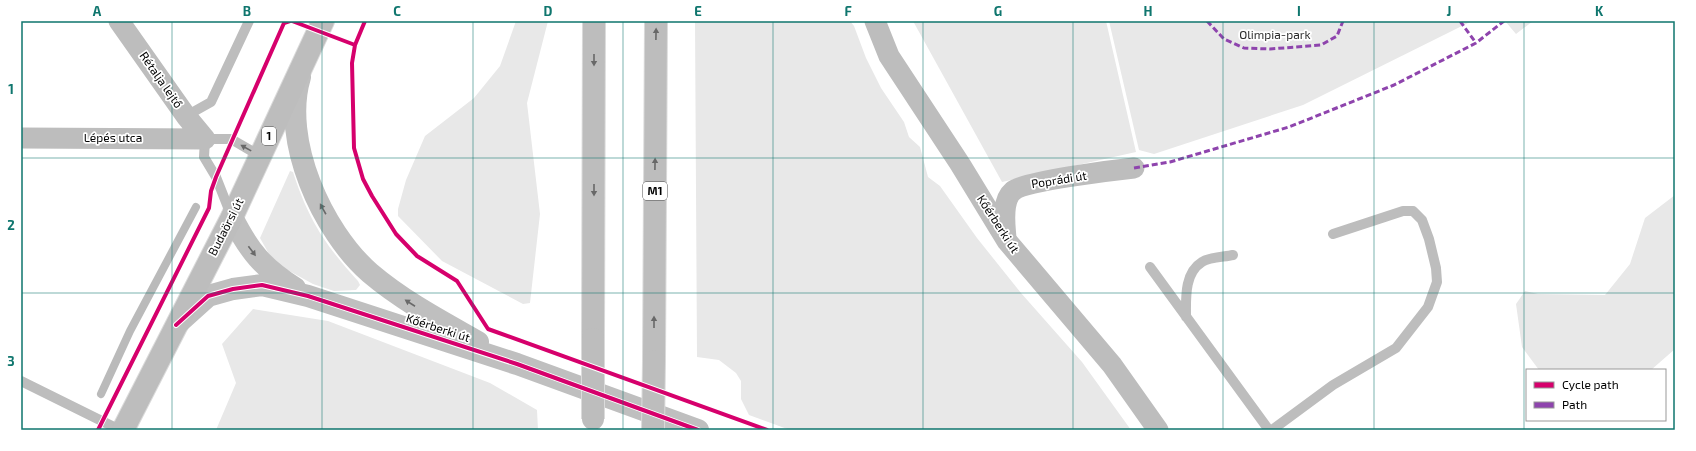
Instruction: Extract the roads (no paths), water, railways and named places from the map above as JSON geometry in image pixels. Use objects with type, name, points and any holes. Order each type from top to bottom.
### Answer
[{"type":"main road","name":"Budaörsi út","points":[[122,430],[232,218],[323,21]]},
{"type":"main road","points":[[593,424],[594,21]]},
{"type":"main road","name":"M1","points":[[653,430],[656,21]]},
{"type":"street","name":"Rétalja lejtő","points":[[119,21],[186,116],[205,139]]},
{"type":"street","name":"Kőérberki út","points":[[875,21],[889,56],[960,164],[1007,241],[1112,365],[1158,430]]},
{"type":"street","name":"Kőérberki út","points":[[307,56],[296,89],[295,128],[305,170],[321,206],[342,243],[370,273],[410,303],[517,364]]},
{"type":"street","name":"Lépés utca","points":[[21,138],[205,139]]},
{"type":"street","name":"Poprádi út","points":[[1007,241],[1005,217],[1008,201],[1013,191],[1029,183],[1134,168]]},
{"type":"street","name":"Kőérberki út","points":[[232,218],[243,240],[260,262],[276,276],[308,296]]},
{"type":"street","name":"Kőérberki út","points":[[176,325],[208,296],[233,289],[262,285],[308,296],[517,364],[698,430]]},
{"type":"lane","points":[[186,116],[211,102],[249,21]]},
{"type":"lane","points":[[232,218],[216,177],[204,157],[205,139],[231,140],[260,156]]},
{"type":"lane","points":[[1150,267],[1270,430],[1333,385],[1396,348],[1428,307],[1437,282],[1436,268],[1429,239],[1422,220],[1413,211],[1403,211],[1333,234]]},
{"type":"lane","points":[[1186,317],[1186,288],[1194,269],[1203,261],[1233,255]]},
{"type":"lane","points":[[21,381],[122,430]]},
{"type":"waterway","points":[[101,394],[130,331],[196,207]]},
{"type":"park label","name":"Olimpia-park","points":[[1275,35]]}]
